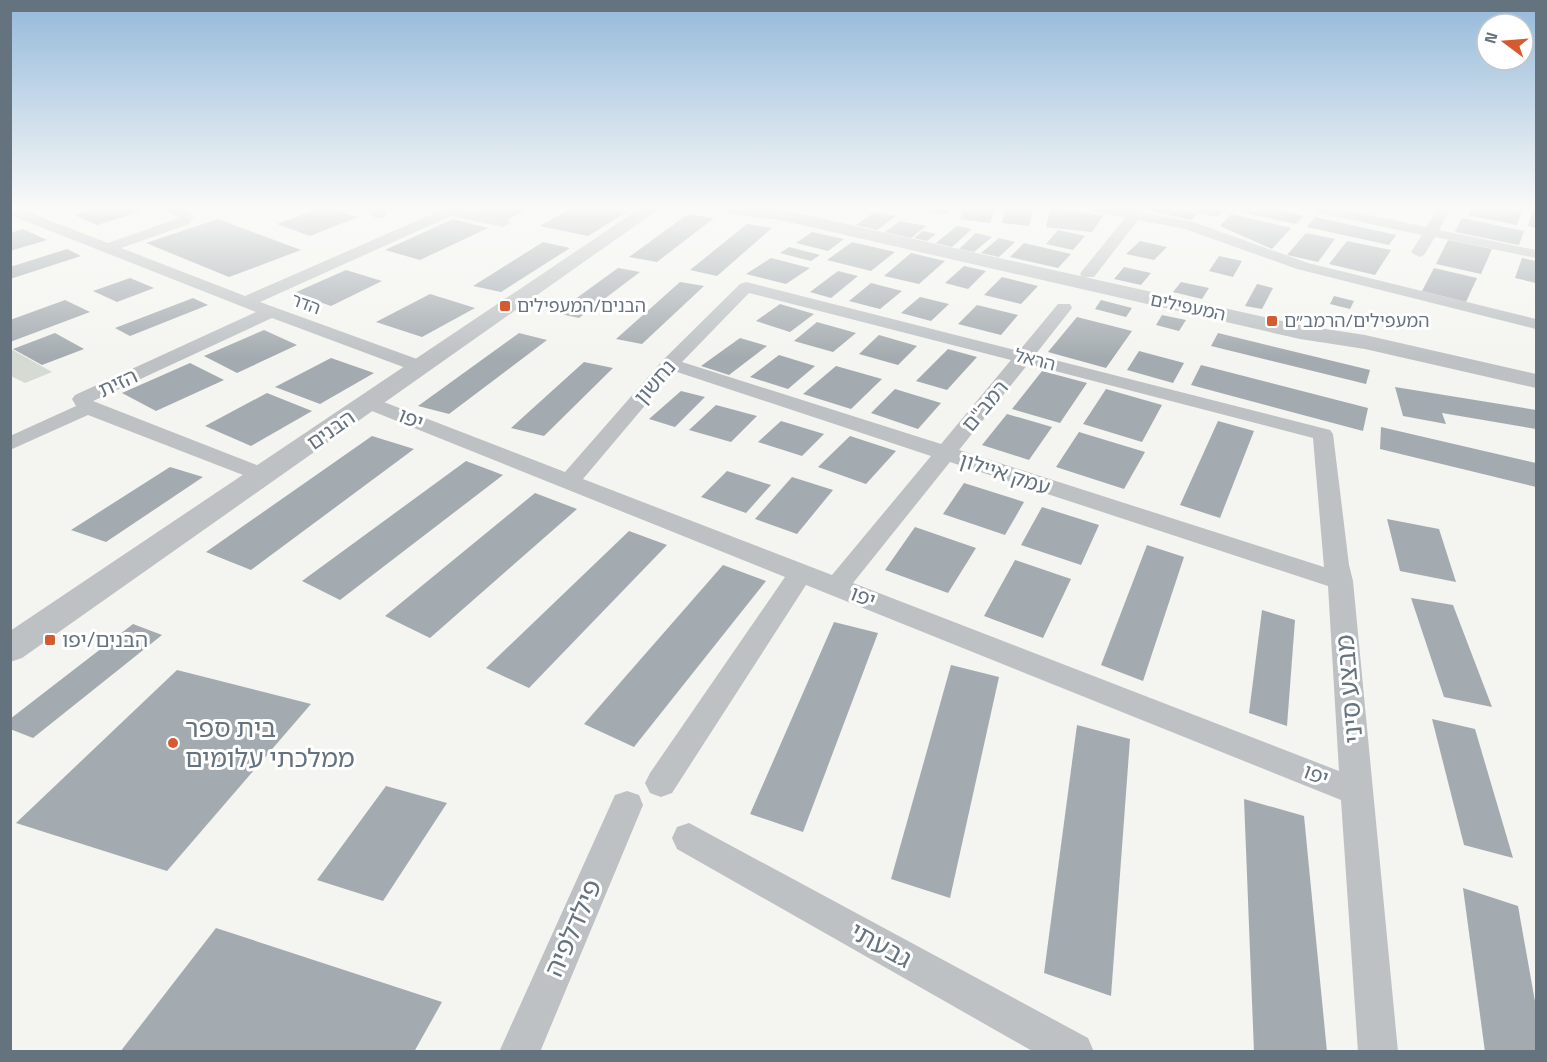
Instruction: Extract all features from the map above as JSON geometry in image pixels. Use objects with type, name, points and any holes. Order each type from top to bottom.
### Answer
[{"type":"street","name":"הדר","points":[[135,259],[421,367]]},
{"type":"street","points":[[246,302],[345,259]]},
{"type":"street","name":"הבנים","points":[[10,649],[579,259]]},
{"type":"street","name":"המעפילים","points":[[975,259],[1300,332],[1365,342],[1536,381]]},
{"type":"street","points":[[1088,274],[1100,259]]},
{"type":"street","points":[[1283,259],[1303,266],[1536,324]]},
{"type":"street","name":"הראל","points":[[746,287],[1323,434]]},
{"type":"street","name":"נחשון","points":[[569,481],[670,364],[746,287]]},
{"type":"street","name":"רמב\"ם","points":[[836,587],[1064,308]]},
{"type":"street","name":"הזית","points":[[84,404],[271,312]]},
{"type":"street","name":"המעפילים","points":[[1300,332],[1362,351],[1536,392]]},
{"type":"street","name":"עמק איילון","points":[[670,364],[1340,581]]},
{"type":"street","name":"יפו","points":[[369,403],[1358,792]]},
{"type":"street","points":[[10,444],[36,432],[84,404]]},
{"type":"street","name":"הזית","points":[[84,404],[264,476]]},
{"type":"street","name":"מבצע סיני","points":[[1323,434],[1340,581],[1378,1052]]},
{"type":"street","points":[[661,783],[801,573]]},
{"type":"street","name":"פילדלפיה","points":[[519,1052],[627,806]]},
{"type":"street","name":"גבעתי","points":[[689,838],[1074,1052]]},
{"type":"shaded area","points":[[11,349],[52,372],[25,383],[11,376]]},
{"type":"building","points":[[37,259],[73,259],[10,279],[10,267]]},
{"type":"building","points":[[184,259],[278,259],[229,277]]},
{"type":"building","points":[[517,259],[553,259],[501,292],[473,286]]},
{"type":"building","points":[[638,259],[661,259],[657,262]]},
{"type":"building","points":[[704,259],[737,259],[717,276],[690,270]]},
{"type":"building","points":[[770,259],[810,268],[786,284],[746,274]]},
{"type":"building","points":[[829,259],[887,259],[871,271],[827,260]]},
{"type":"building","points":[[904,259],[935,259],[945,261],[919,284],[884,276]]},
{"type":"building","points":[[1017,259],[1067,259],[1058,268]]},
{"type":"building","points":[[1217,259],[1242,261],[1233,277],[1209,271]]},
{"type":"building","points":[[1303,259],[1321,259],[1318,262]]},
{"type":"building","points":[[1333,259],[1386,259],[1375,275],[1329,264]]},
{"type":"building","points":[[1439,259],[1488,259],[1481,274],[1436,264]]},
{"type":"building","points":[[1522,259],[1536,261],[1536,283],[1515,278]]},
{"type":"building","points":[[964,266],[986,271],[968,289],[945,283]]},
{"type":"building","points":[[1124,267],[1151,273],[1141,285],[1114,279]]},
{"type":"building","points":[[618,268],[640,272],[579,318],[556,313]]},
{"type":"building","points":[[1434,268],[1477,278],[1466,302],[1422,291]]},
{"type":"building","points":[[346,270],[382,281],[331,306],[294,293]]},
{"type":"building","points":[[838,271],[858,276],[831,298],[810,292]]},
{"type":"building","points":[[1002,277],[1038,286],[1021,304],[984,295]]},
{"type":"building","points":[[130,278],[154,288],[117,302],[93,291]]},
{"type":"building","points":[[680,282],[704,286],[642,344],[616,339]]},
{"type":"building","points":[[1181,282],[1209,288],[1202,299],[1173,292]]},
{"type":"building","points":[[871,283],[902,291],[880,309],[849,301]]},
{"type":"building","points":[[1257,284],[1273,288],[1262,309],[1245,306]]},
{"type":"building","points":[[430,294],[475,308],[422,337],[376,322]]},
{"type":"building","points":[[1334,296],[1354,301],[1350,309],[1330,304]]},
{"type":"building","points":[[920,297],[949,304],[931,321],[901,313]]},
{"type":"building","points":[[193,298],[208,305],[130,336],[115,328]]},
{"type":"building","points":[[65,300],[90,312],[10,342],[10,320]]},
{"type":"building","points":[[1101,300],[1132,308],[1126,317],[1095,309]]},
{"type":"building","points":[[780,304],[814,314],[790,332],[756,321]]},
{"type":"building","points":[[977,305],[1018,315],[1001,335],[958,324]]},
{"type":"building","points":[[1162,315],[1186,320],[1179,331],[1156,325]]},
{"type":"building","points":[[1077,317],[1132,331],[1106,368],[1048,352]]},
{"type":"building","points":[[817,322],[856,333],[833,352],[794,341]]},
{"type":"building","points":[[264,330],[297,345],[237,373],[204,356]]},
{"type":"building","points":[[55,333],[84,349],[42,365],[13,349]]},
{"type":"building","points":[[519,333],[547,340],[449,414],[418,406]]},
{"type":"building","points":[[1218,333],[1370,370],[1366,384],[1211,346]]},
{"type":"building","points":[[879,335],[917,346],[898,365],[859,354]]},
{"type":"building","points":[[740,338],[767,346],[729,375],[701,366]]},
{"type":"building","points":[[948,349],[977,357],[947,390],[916,381]]},
{"type":"building","points":[[1139,351],[1184,363],[1173,383],[1127,370]]},
{"type":"building","points":[[779,355],[815,366],[788,389],[750,377]]},
{"type":"building","points":[[331,358],[374,373],[320,404],[275,387]]},
{"type":"building","points":[[584,362],[613,368],[544,436],[511,428]]},
{"type":"building","points":[[190,363],[224,380],[156,411],[122,393]]},
{"type":"building","points":[[1201,365],[1368,408],[1363,431],[1191,385]]},
{"type":"building","points":[[836,366],[882,379],[851,409],[803,394]]},
{"type":"building","points":[[1042,371],[1087,383],[1060,423],[1012,409]]},
{"type":"building","points":[[1395,387],[1536,410],[1536,429],[1442,413],[1446,424],[1403,416]]},
{"type":"building","points":[[895,389],[941,403],[918,429],[871,413]]},
{"type":"building","points":[[1106,389],[1162,405],[1142,442],[1083,424]]},
{"type":"building","points":[[681,391],[705,397],[675,427],[649,419]]},
{"type":"building","points":[[267,393],[312,411],[251,446],[205,426]]},
{"type":"building","points":[[716,405],[757,416],[731,442],[689,430]]},
{"type":"building","points":[[1007,414],[1052,427],[1029,460],[982,445]]},
{"type":"building","points":[[781,421],[824,434],[802,456],[758,442]]},
{"type":"building","points":[[1218,421],[1254,431],[1220,518],[1180,505]]},
{"type":"building","points":[[1381,427],[1536,463],[1536,487],[1380,449]]},
{"type":"building","points":[[1079,432],[1145,452],[1124,489],[1056,467]]},
{"type":"building","points":[[372,436],[414,449],[251,570],[206,552]]},
{"type":"building","points":[[850,436],[896,451],[866,484],[818,467]]},
{"type":"building","points":[[466,461],[503,475],[340,600],[302,581]]},
{"type":"building","points":[[170,467],[203,477],[106,542],[71,530]]},
{"type":"building","points":[[727,471],[771,485],[746,513],[701,497]]},
{"type":"building","points":[[792,477],[833,490],[797,534],[755,519]]},
{"type":"building","points":[[964,483],[1024,502],[1005,535],[943,514]]},
{"type":"building","points":[[535,493],[577,509],[430,638],[385,616]]},
{"type":"building","points":[[1042,507],[1099,525],[1081,565],[1021,545]]},
{"type":"building","points":[[1387,519],[1439,529],[1456,582],[1400,571]]},
{"type":"building","points":[[915,527],[976,548],[948,593],[885,570]]},
{"type":"building","points":[[629,531],[667,545],[529,688],[486,668]]},
{"type":"building","points":[[1147,545],[1184,557],[1143,681],[1101,665]]},
{"type":"building","points":[[1015,560],[1071,579],[1043,638],[984,616]]},
{"type":"building","points":[[723,565],[766,581],[634,747],[584,724]]},
{"type":"building","points":[[1411,598],[1453,605],[1492,707],[1444,697]]},
{"type":"building","points":[[1262,610],[1295,620],[1287,726],[1249,713]]},
{"type":"building","points":[[834,622],[878,633],[803,832],[750,814]]},
{"type":"building","points":[[133,624],[162,635],[33,738],[10,729],[10,719]]},
{"type":"building","points":[[951,665],[999,677],[950,898],[891,879]]},
{"type":"building","points":[[177,670],[311,704],[167,871],[16,823]]},
{"type":"building","points":[[1432,719],[1475,729],[1513,858],[1464,845]]},
{"type":"building","points":[[1077,725],[1130,739],[1111,996],[1044,973]]},
{"type":"building","points":[[386,786],[447,803],[383,901],[317,880]]},
{"type":"building","points":[[1244,799],[1304,816],[1327,1052],[1254,1052]]},
{"type":"building","points":[[1463,888],[1518,906],[1536,1007],[1536,1052],[1485,1052]]},
{"type":"building","points":[[216,928],[442,1002],[414,1052],[120,1052]]},
{"type":"place","name":"הבנים/המעפילים","points":[[505,306]]},
{"type":"place","name":"המעפילים/הרמב״ם","points":[[1272,321]]},
{"type":"place","name":"הבנים/יפו","points":[[50,640]]},
{"type":"place","name":"בית ספר ממלכתי עלומים","points":[[173,743]]}]
